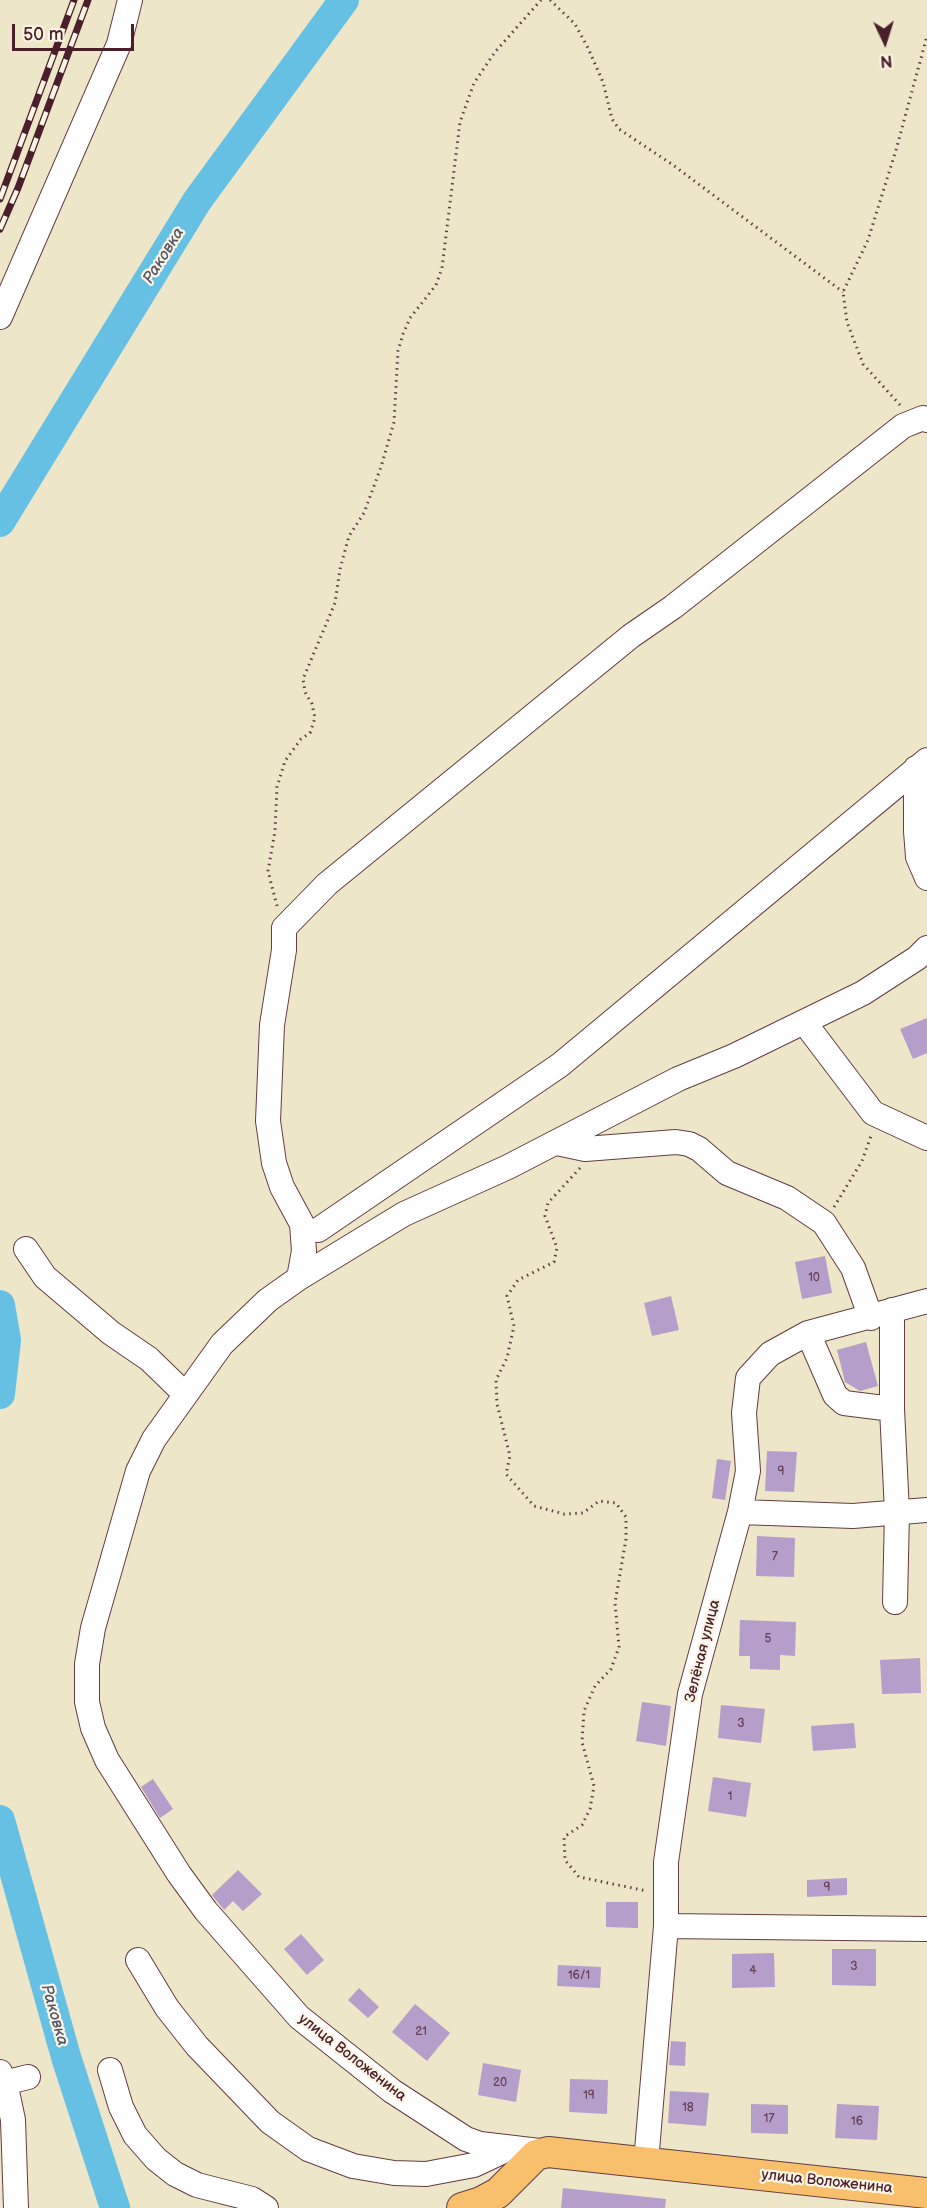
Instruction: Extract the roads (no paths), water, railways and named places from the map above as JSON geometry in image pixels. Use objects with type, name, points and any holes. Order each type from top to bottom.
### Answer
[{"type":"main road","name":"улица Воложенина","points":[[549,2152],[927,2193]]},
{"type":"main road","points":[[462,2208],[481,2202],[500,2200],[536,2156],[549,2152]]},
{"type":"street","points":[[0,316],[119,44],[130,0]]},
{"type":"street","points":[[366,1235],[310,1227],[282,1187],[274,1163],[268,1122],[272,1025],[284,950],[284,928],[327,884],[631,636],[682,600],[903,426],[925,419]]},
{"type":"street","points":[[922,764],[916,831],[918,857],[927,878]]},
{"type":"street","points":[[299,1278],[310,1227],[560,1065],[922,764]]},
{"type":"street","name":"улица Воложенина","points":[[549,2152],[480,2144],[448,2130],[392,2091],[299,2017],[206,1911],[107,1760],[93,1728],[87,1702],[87,1664],[93,1628],[138,1471],[154,1439],[184,1393],[222,1344],[268,1300],[299,1278],[366,1235],[404,1214],[557,1143],[678,1079],[734,1056],[863,993],[917,958],[927,948]]},
{"type":"street","points":[[804,1022],[873,1113],[927,1138]]},
{"type":"street","points":[[557,1143],[585,1149],[644,1144],[689,1144],[727,1173],[787,1198],[824,1223],[881,1314],[892,1408],[897,1512],[895,1602]]},
{"type":"street","points":[[26,1250],[45,1277],[111,1333],[149,1359],[184,1393]]},
{"type":"street","points":[[892,1408],[844,1403],[835,1395],[808,1333],[927,1301]]},
{"type":"street","name":"Зелёная улица","points":[[646,2162],[666,1926],[666,1862],[690,1694],[740,1512],[748,1471],[744,1413],[748,1378],[770,1354],[808,1333]]},
{"type":"street","points":[[740,1512],[853,1516],[927,1510]]},
{"type":"street","points":[[666,1926],[927,1929]]},
{"type":"street","points":[[138,1960],[167,2008],[197,2046],[270,2122],[308,2149],[352,2166],[394,2173],[426,2174],[474,2165],[510,2148]]},
{"type":"street","points":[[110,2070],[121,2107],[135,2134],[156,2159],[175,2174],[197,2185],[252,2199],[266,2208]]},
{"type":"street","points":[[8,2079],[16,2208]]},
{"type":"waterway","name":"Раковка","points":[[0,522],[197,201],[344,0]]},
{"type":"waterway","name":"Раковка","points":[[0,1305],[6,1340],[0,1394]]},
{"type":"waterway","name":"Раковка","points":[[0,1820],[66,2057],[115,2208]]},
{"type":"railway","points":[[0,199],[74,0]]},
{"type":"railway","points":[[0,229],[18,188],[88,0]]}]
